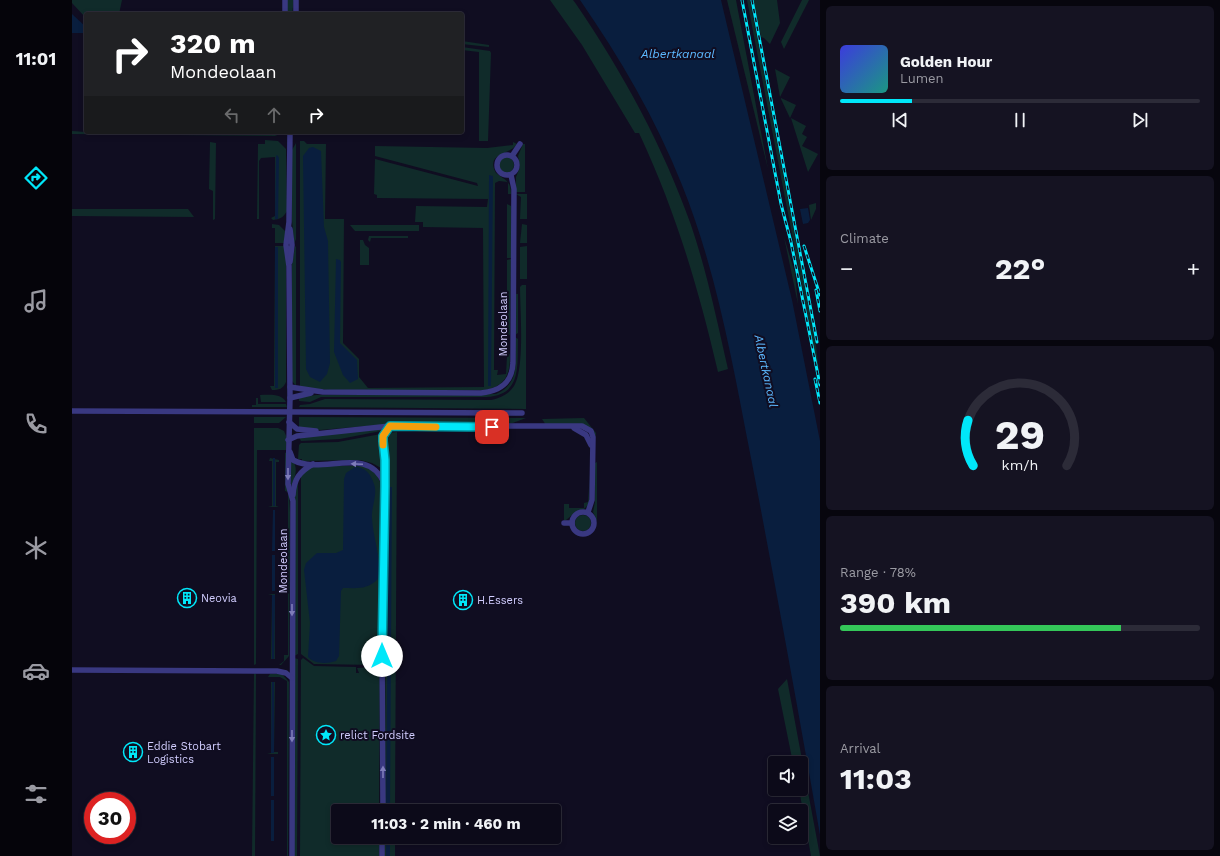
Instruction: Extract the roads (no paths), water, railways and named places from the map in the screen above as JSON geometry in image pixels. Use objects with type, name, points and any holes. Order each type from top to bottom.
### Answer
[{"type":"street","points":[[285,0],[285,12]]},
{"type":"street","points":[[296,0],[296,12]]},
{"type":"street","name":"Mondeolaan","points":[[290,134],[289,222],[286,245],[289,266],[290,412],[288,484],[293,501],[292,856]]},
{"type":"street","points":[[512,156],[520,144]]},
{"type":"street","points":[[503,155],[512,156],[516,160],[517,166],[511,175],[502,174],[498,170],[496,164],[503,155]]},
{"type":"street","name":"Mondeolaan","points":[[323,392],[481,393],[496,391],[504,385],[511,376],[513,368],[514,189],[511,175]]},
{"type":"street","points":[[290,387],[323,392]]},
{"type":"street","points":[[290,398],[298,395],[323,392]]},
{"type":"street","points":[[72,411],[522,413]]},
{"type":"street","points":[[289,422],[297,429],[328,432]]},
{"type":"street","points":[[383,804],[382,649],[385,486],[383,436],[390,426]]},
{"type":"street","points":[[385,486],[381,476],[371,466],[361,463],[313,464],[293,460],[288,443],[297,436],[390,426],[570,427],[582,431],[586,435],[593,453],[592,500],[588,512]]},
{"type":"street","points":[[293,501],[294,484],[298,473],[313,464]]},
{"type":"street","points":[[588,512],[592,516],[594,527],[589,532],[584,534],[574,529],[572,523],[578,513],[588,512]]},
{"type":"street","points":[[564,523],[572,523]]},
{"type":"street","points":[[277,671],[286,669],[292,659]]},
{"type":"street","points":[[72,670],[277,671],[286,673],[292,678]]},
{"type":"street","points":[[382,844],[382,856]]},
{"type":"water","name":"Albertkanaal","points":[[580,0],[721,0],[792,300],[820,441],[820,835],[808,768],[808,756],[806,756],[738,389],[723,320],[705,251],[682,185],[661,136],[609,44]]},
{"type":"water","points":[[72,14],[84,25],[84,33],[72,33]]},
{"type":"water","points":[[313,147],[321,151],[324,227],[328,241],[330,363],[327,374],[320,382],[310,377],[306,369],[303,156],[309,148]]},
{"type":"water","points":[[277,155],[279,158],[278,219],[275,219],[276,156]]},
{"type":"water","points":[[489,175],[493,176],[491,386],[488,386]]},
{"type":"water","points":[[808,208],[810,220],[808,223],[803,224],[800,209]]},
{"type":"water","points":[[275,247],[278,247],[278,388],[275,388]]},
{"type":"water","points":[[336,259],[340,260],[341,262],[340,343],[357,360],[358,379],[350,383],[343,375],[334,352]]},
{"type":"water","points":[[273,458],[275,458],[275,506],[273,506]]},
{"type":"water","points":[[355,467],[362,468],[367,472],[371,477],[375,488],[372,518],[379,564],[378,579],[366,587],[343,588],[341,591],[339,656],[336,661],[328,663],[317,662],[308,657],[310,623],[304,570],[306,563],[317,553],[336,553],[343,550],[344,479],[346,473]]},
{"type":"water","points":[[389,487],[392,487],[390,804],[386,804]]},
{"type":"water","points":[[273,510],[275,510],[275,551],[272,551]]},
{"type":"water","points":[[272,555],[275,555],[275,591],[272,591]]},
{"type":"water","points":[[272,595],[275,595],[274,659],[272,659]]},
{"type":"water","points":[[272,682],[274,682],[274,753],[271,753]]},
{"type":"water","points":[[271,757],[274,757],[274,796],[271,796]]},
{"type":"water","points":[[271,800],[274,800],[274,841],[271,841]]},
{"type":"water","points":[[386,844],[390,844],[390,856],[386,856]]},
{"type":"railway","points":[[742,0],[781,204],[791,242],[820,385]]},
{"type":"railway","points":[[752,0],[817,342]]},
{"type":"railway","points":[[804,246],[820,295]]},
{"type":"railway","points":[[816,290],[820,311]]},
{"type":"railway","points":[[815,379],[820,403]]},
{"type":"place","name":"Neovia","points":[[187,598]]},
{"type":"place","name":"H.Essers","points":[[463,600]]},
{"type":"place","name":"relict Fordsite","points":[[326,735]]},
{"type":"place","name":"Eddie Stobart Logistics","points":[[133,752]]}]
